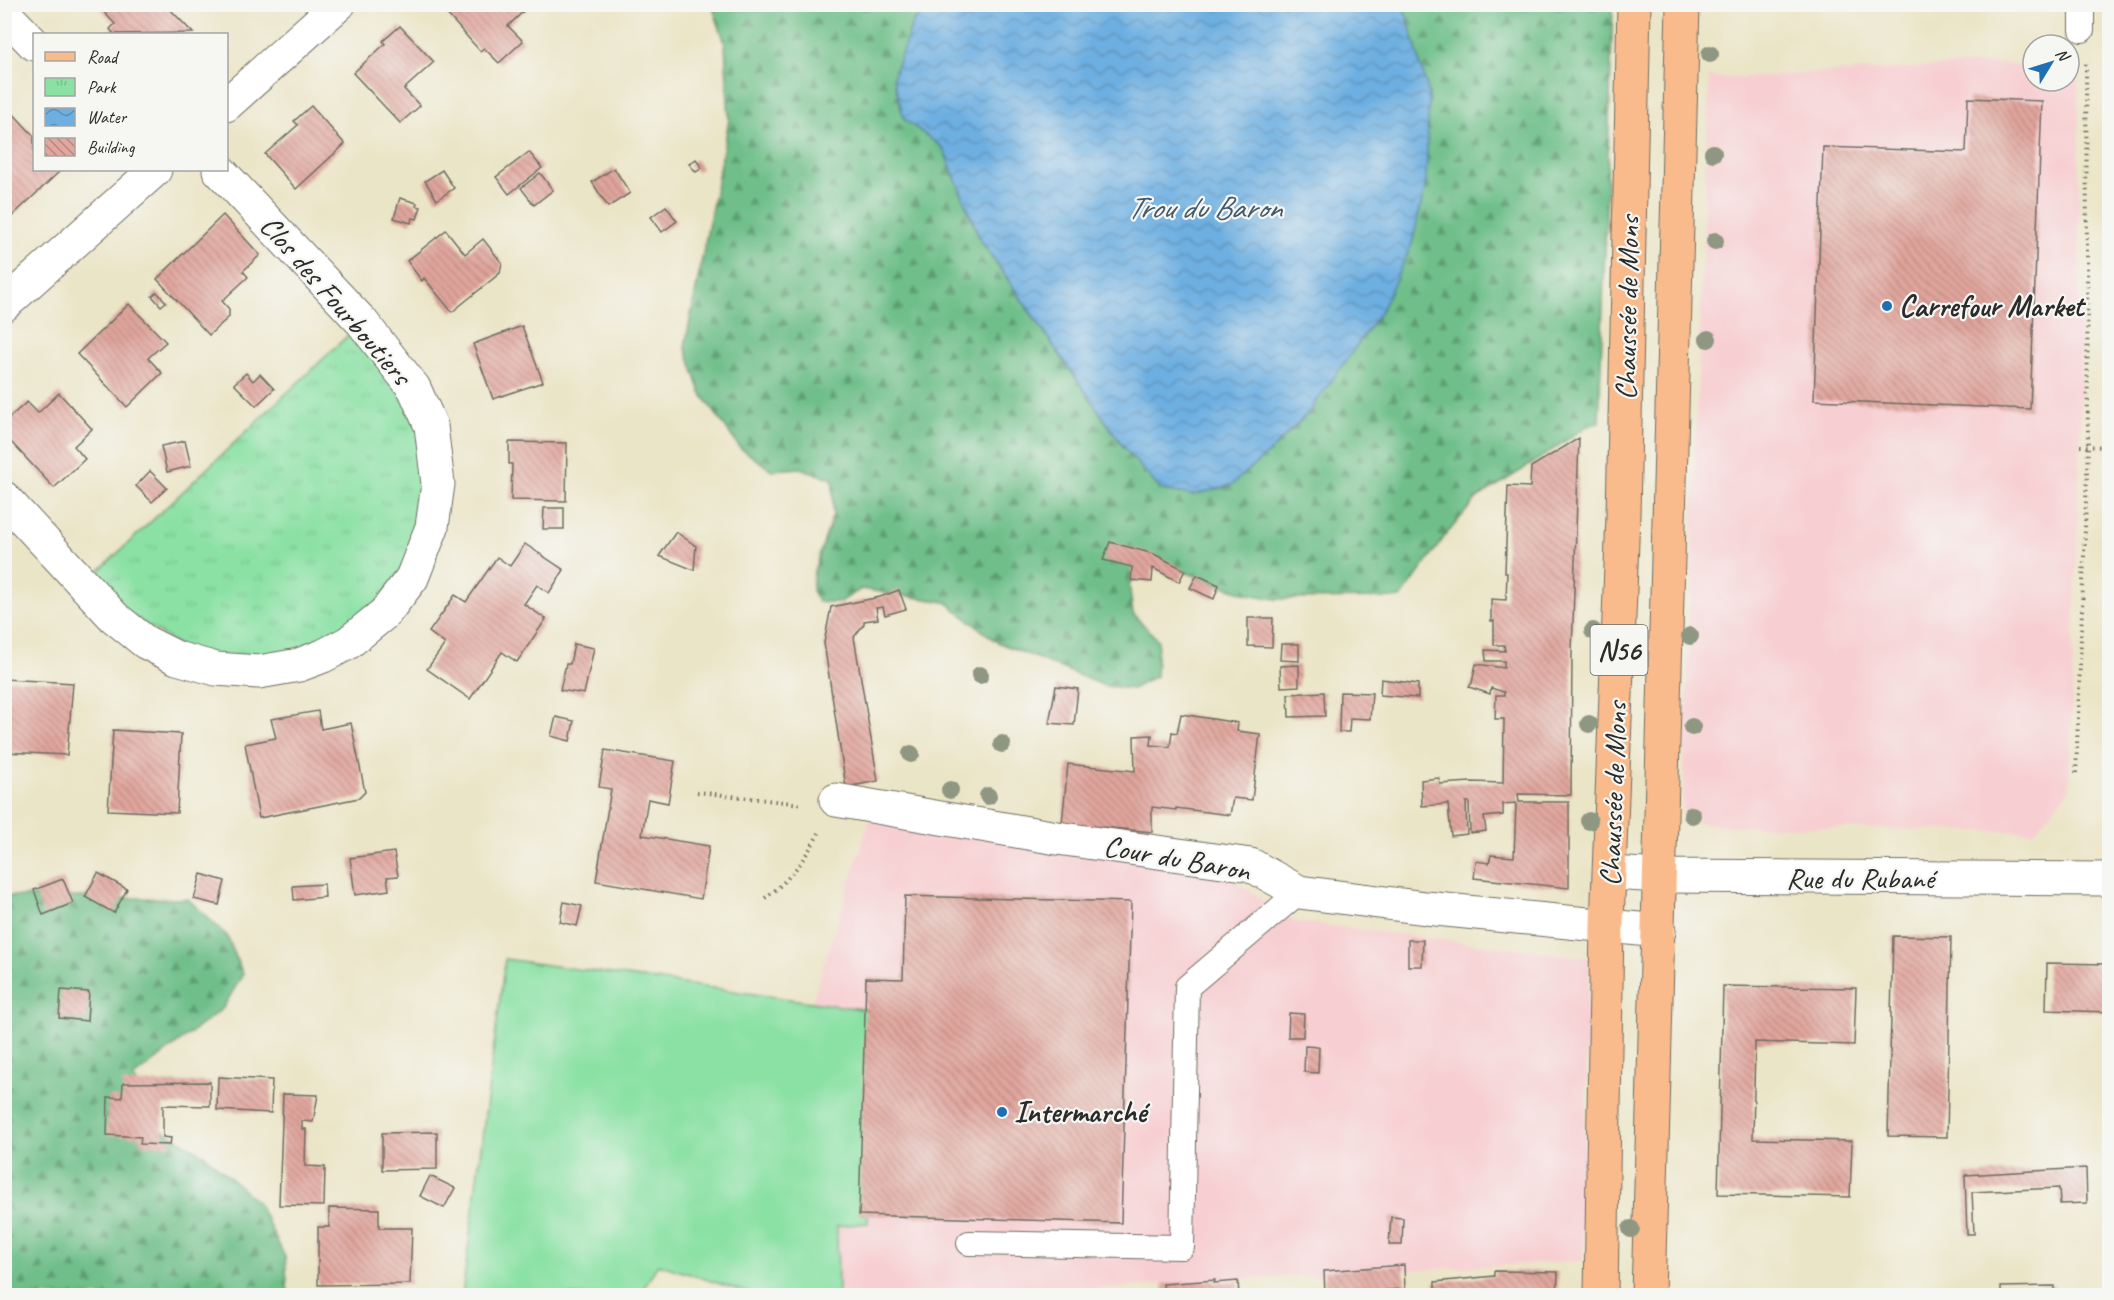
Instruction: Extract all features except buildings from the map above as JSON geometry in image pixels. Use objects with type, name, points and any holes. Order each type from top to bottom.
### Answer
[{"type":"main road","name":"Chaussée de Mons","points":[[1601,1296],[1607,924],[1611,873],[1623,515],[1634,4]]},
{"type":"main road","name":"Chaussée de Mons","points":[[1648,1296],[1683,4]]},
{"type":"street","points":[[228,103],[339,4]]},
{"type":"street","points":[[4,13],[33,44]]},
{"type":"street","points":[[4,305],[153,171]]},
{"type":"street","name":"Clos des Fourboutiers","points":[[4,498],[114,617],[129,630],[145,642],[177,658],[216,669],[259,672],[299,665],[323,656],[348,643],[385,613],[412,578],[432,527],[438,484],[431,426],[414,388],[362,322],[220,171]]},
{"type":"street","name":"Cour du Baron","points":[[836,800],[1057,838],[1251,865],[1299,892],[1426,908],[1659,930]]},
{"type":"street","name":"Rue du Rubané","points":[[1611,873],[1660,876],[2109,879]]},
{"type":"lane","points":[[2082,4],[2082,30]]},
{"type":"lane","points":[[969,1243],[1182,1247],[1187,987],[1299,892]]},
{"type":"path","points":[[2076,773],[2088,447],[2086,70],[2082,30]]},
{"type":"path","points":[[2080,446],[2109,447]]},
{"type":"path","points":[[697,792],[802,805],[836,800]]},
{"type":"path","points":[[765,898],[783,885],[799,867],[836,800]]},
{"type":"shaded area","points":[[2000,63],[2021,66],[2021,93],[2078,93],[2081,414],[2069,790],[2034,832],[1731,826],[1682,821],[1709,76],[1726,78]]},
{"type":"shaded area","points":[[874,806],[1220,870],[1293,921],[1589,958],[1583,1261],[1241,1279],[1019,1295],[838,1295],[837,1226],[868,1222],[868,1010],[812,1002]]},
{"type":"green space","points":[[712,5],[932,5],[913,22],[904,119],[943,148],[980,240],[1125,449],[1230,486],[1272,450],[1310,411],[1406,13],[1400,5],[1613,5],[1599,423],[1587,426],[1477,498],[1445,536],[1401,598],[1275,599],[1244,593],[1162,564],[1129,583],[1133,614],[1158,640],[1156,676],[1132,689],[1105,686],[997,642],[946,602],[861,589],[840,602],[818,602],[812,590],[814,571],[833,515],[833,479],[800,468],[772,470],[740,448],[701,393],[685,346],[729,120],[725,43]]},
{"type":"green space","points":[[362,322],[414,388],[432,527],[348,643],[216,669],[84,585]]},
{"type":"green space","points":[[5,896],[188,899],[227,936],[243,974],[223,1008],[134,1077],[147,1121],[205,1155],[258,1203],[285,1257],[288,1295],[5,1296]]},
{"type":"green space","points":[[505,959],[868,1010],[868,1223],[837,1226],[838,1295],[755,1295],[658,1264],[640,1295],[462,1296]]},
{"type":"water","name":"Trou du Baron","points":[[1400,4],[1406,13],[1429,94],[1426,184],[1412,244],[1381,311],[1310,411],[1272,450],[1230,486],[1193,495],[1161,490],[1125,449],[980,239],[943,148],[904,119],[893,77],[913,22],[932,5]]},
{"type":"place","name":"Carrefour Market","points":[[1887,306]]},
{"type":"place","name":"Intermarché","points":[[1002,1112]]}]
